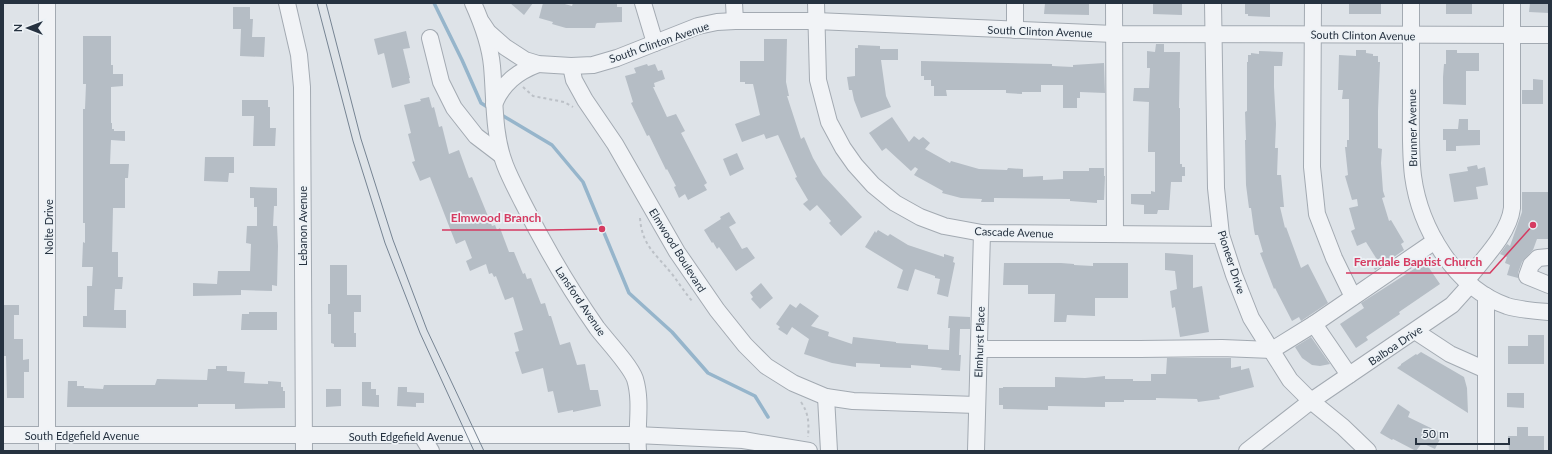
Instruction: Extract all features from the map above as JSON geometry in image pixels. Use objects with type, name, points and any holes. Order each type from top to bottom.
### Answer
[{"type":"street","name":"Nolte Drive","points":[[47,3],[47,451]]},
{"type":"street","name":"Lebanon Avenue","points":[[287,3],[299,55],[302,87],[304,443]]},
{"type":"street","points":[[473,3],[488,32],[504,48],[525,60],[538,64]]},
{"type":"street","points":[[642,3],[655,44]]},
{"type":"street","points":[[734,3],[735,21]]},
{"type":"street","name":"Cascade Avenue","points":[[816,3],[818,80],[829,122],[843,148],[855,165],[873,185],[895,203],[920,217],[944,226],[982,233],[1221,235]]},
{"type":"street","points":[[1015,3],[1015,30]]},
{"type":"street","points":[[1114,3],[1115,234]]},
{"type":"street","name":"Pioneer Drive","points":[[1213,3],[1216,188],[1221,235],[1234,275],[1251,318],[1290,380],[1311,401],[1344,427],[1368,451]]},
{"type":"street","points":[[1313,3],[1312,167],[1317,214],[1334,258],[1353,297]]},
{"type":"street","name":"Brunner Avenue","points":[[1412,3],[1411,142],[1413,177],[1423,217],[1451,264],[1468,283]]},
{"type":"street","name":"Balboa Drive","points":[[1247,451],[1311,401],[1452,305],[1502,233],[1510,218],[1512,208],[1512,3]]},
{"type":"street","name":"South Clinton Avenue","points":[[538,64],[571,66],[593,65],[655,44],[698,26],[717,22],[735,21],[816,22],[1114,34],[1549,35]]},
{"type":"street","points":[[482,23],[491,60],[494,104]]},
{"type":"street","points":[[430,38],[441,82],[454,108],[476,136],[501,155]]},
{"type":"street","points":[[494,104],[498,94],[507,82],[521,71],[538,64]]},
{"type":"street","name":"Elmwood Boulevard","points":[[571,66],[574,80],[585,100],[615,144],[677,252],[722,316],[746,346],[766,366],[793,383],[826,397],[853,401],[977,405]]},
{"type":"street","name":"Lansford Avenue","points":[[494,104],[501,155],[539,235],[567,284],[598,328],[627,365],[634,377],[639,397],[637,443]]},
{"type":"street","name":"Elmhurst Place","points":[[976,451],[982,233]]},
{"type":"street","points":[[979,349],[1222,348],[1272,350],[1314,324],[1436,241]]},
{"type":"street","points":[[1549,257],[1538,258],[1531,265],[1527,276],[1549,285]]},
{"type":"street","points":[[1468,283],[1486,296],[1507,306],[1532,311],[1549,312]]},
{"type":"street","points":[[1486,296],[1486,451]]},
{"type":"street","points":[[1314,324],[1349,375]]},
{"type":"street","points":[[1415,331],[1450,354],[1486,370]]},
{"type":"street","points":[[826,397],[829,451]]},
{"type":"street","name":"South Edgefield Avenue","points":[[3,435],[304,443],[422,436],[637,443],[743,440],[809,451]]},
{"type":"street","points":[[422,436],[431,451]]},
{"type":"building","points":[[510,3],[533,3],[524,15]]},
{"type":"building","points":[[543,3],[561,3],[572,6],[573,3],[617,3],[617,7],[622,7],[622,22],[597,23],[595,28],[566,28],[539,18]]},
{"type":"building","points":[[1045,3],[1089,3],[1089,15],[1044,14]]},
{"type":"building","points":[[1153,3],[1182,3],[1182,15],[1153,14]]},
{"type":"building","points":[[1245,3],[1270,3],[1270,17],[1248,16],[1248,14],[1245,14]]},
{"type":"building","points":[[1349,3],[1381,3],[1381,14],[1349,14]]},
{"type":"building","points":[[1446,3],[1472,3],[1472,14],[1446,14]]},
{"type":"building","points":[[1530,3],[1549,3],[1549,13],[1529,12]]},
{"type":"building","points":[[233,7],[250,7],[250,19],[253,19],[252,37],[265,37],[264,57],[240,56],[241,29],[233,29]]},
{"type":"building","points":[[406,31],[410,48],[403,49],[410,83],[392,88],[384,53],[378,55],[374,39]]},
{"type":"building","points":[[83,36],[111,36],[111,65],[113,65],[113,74],[123,74],[123,86],[111,87],[111,123],[114,131],[125,131],[125,141],[111,140],[110,164],[129,164],[128,178],[125,178],[125,208],[113,208],[112,252],[118,252],[118,277],[123,277],[122,289],[115,289],[114,310],[126,310],[126,328],[83,327],[83,316],[87,316],[87,286],[92,286],[93,267],[82,267],[83,242],[85,243],[85,223],[83,223],[83,109],[85,109],[86,84],[83,84]]},
{"type":"building","points":[[764,39],[787,39],[786,82],[789,96],[787,96],[801,139],[804,137],[813,158],[823,175],[862,217],[841,236],[829,223],[831,221],[817,205],[810,211],[803,204],[808,200],[795,178],[797,177],[778,135],[766,139],[764,134],[742,142],[735,124],[760,115],[753,84],[745,84],[745,82],[740,82],[740,61],[764,61]]},
{"type":"building","points":[[1156,44],[1164,44],[1164,52],[1180,52],[1180,164],[1182,164],[1182,167],[1185,167],[1185,176],[1182,176],[1182,182],[1171,182],[1169,210],[1158,210],[1157,214],[1144,214],[1144,205],[1131,204],[1131,194],[1151,194],[1151,191],[1155,192],[1155,152],[1148,152],[1149,102],[1133,101],[1134,88],[1149,88],[1150,68],[1147,68],[1147,51],[1155,52]]},
{"type":"building","points":[[858,45],[880,46],[880,49],[898,49],[898,60],[881,60],[886,96],[891,107],[861,118],[852,90],[849,90],[847,77],[855,76],[855,48],[858,48]]},
{"type":"building","points":[[1356,50],[1366,50],[1366,53],[1373,54],[1373,56],[1378,56],[1378,62],[1380,62],[1378,148],[1382,149],[1381,163],[1383,191],[1385,197],[1382,198],[1389,221],[1391,220],[1404,242],[1401,244],[1404,250],[1375,270],[1370,261],[1376,258],[1366,242],[1357,246],[1351,231],[1355,229],[1349,208],[1358,206],[1357,199],[1352,200],[1345,176],[1348,175],[1345,147],[1347,147],[1347,140],[1349,140],[1349,99],[1342,99],[1343,90],[1338,90],[1339,55],[1356,56]]},
{"type":"building","points":[[1446,50],[1457,50],[1457,53],[1479,53],[1479,71],[1466,71],[1466,105],[1443,104],[1443,77],[1444,64],[1446,64]]},
{"type":"building","points":[[1259,51],[1283,52],[1282,66],[1274,66],[1276,124],[1275,148],[1278,148],[1277,175],[1281,175],[1284,207],[1280,207],[1285,228],[1286,227],[1301,268],[1308,264],[1328,303],[1301,321],[1299,317],[1292,321],[1275,288],[1274,289],[1260,253],[1263,252],[1258,235],[1255,235],[1251,208],[1249,208],[1246,185],[1245,140],[1245,112],[1247,111],[1247,62],[1248,55],[1251,55],[1251,53],[1259,54]]},
{"type":"building","points":[[921,61],[1052,64],[1052,66],[1073,67],[1073,65],[1104,63],[1105,93],[1080,92],[1080,98],[1077,98],[1077,108],[1063,108],[1063,85],[1041,85],[1041,92],[1022,92],[1022,94],[1006,93],[1006,90],[946,90],[947,96],[934,96],[934,86],[931,86],[931,80],[924,80],[924,76],[921,76]]},
{"type":"building","points":[[647,64],[648,66],[655,64],[658,71],[662,70],[665,79],[654,83],[655,87],[653,87],[667,117],[676,114],[685,131],[681,133],[707,183],[704,185],[707,190],[688,200],[685,194],[679,198],[674,187],[676,186],[667,169],[666,170],[649,135],[647,136],[631,103],[633,102],[625,76],[636,73],[634,68]]},
{"type":"building","points":[[1533,79],[1543,80],[1543,104],[1522,104],[1522,90],[1533,90]]},
{"type":"building","points":[[429,97],[432,108],[434,107],[439,127],[442,126],[449,154],[459,150],[469,178],[472,177],[492,226],[495,225],[497,230],[500,228],[509,252],[514,252],[523,274],[525,273],[527,279],[531,278],[541,304],[545,303],[549,316],[551,316],[560,345],[570,342],[577,365],[585,364],[590,390],[598,390],[601,406],[573,412],[573,410],[558,413],[553,391],[548,392],[543,368],[522,374],[515,352],[519,351],[514,333],[523,330],[513,297],[505,300],[496,276],[494,277],[492,273],[489,274],[486,264],[470,271],[466,261],[472,258],[465,240],[456,244],[430,177],[420,181],[412,162],[415,161],[408,134],[411,133],[404,105],[421,101],[420,99]]},
{"type":"building","points":[[242,100],[268,100],[268,107],[270,107],[270,128],[276,128],[275,146],[253,146],[254,116],[242,116]]},
{"type":"building","points":[[892,117],[909,142],[914,136],[919,140],[923,137],[930,143],[925,149],[950,163],[951,161],[979,169],[1023,169],[1023,177],[1043,176],[1043,180],[1063,179],[1063,171],[1089,171],[1089,168],[1104,168],[1104,200],[1097,200],[1097,203],[1070,201],[1070,199],[994,198],[994,202],[981,202],[982,199],[961,198],[942,193],[943,191],[914,175],[918,169],[915,167],[911,171],[886,148],[882,151],[869,133]]},
{"type":"building","points":[[1459,119],[1468,119],[1468,130],[1480,130],[1480,145],[1456,146],[1456,151],[1446,151],[1446,140],[1443,140],[1443,129],[1458,129]]},
{"type":"building","points":[[737,153],[744,169],[730,176],[723,159]]},
{"type":"building","points":[[205,157],[234,157],[234,173],[229,173],[228,182],[204,181]]},
{"type":"building","points":[[1477,165],[1478,169],[1485,167],[1488,185],[1476,187],[1478,199],[1454,202],[1449,174],[1468,171],[1467,167]]},
{"type":"building","points":[[250,187],[277,188],[277,206],[274,206],[273,226],[277,226],[277,286],[272,285],[272,291],[241,290],[241,295],[193,296],[193,283],[217,284],[218,271],[250,271],[251,244],[246,243],[247,226],[257,226],[257,207],[254,207],[254,198],[250,198]]},
{"type":"building","points":[[1522,192],[1549,192],[1549,239],[1537,239],[1533,250],[1522,262],[1518,273],[1518,278],[1507,275],[1510,265],[1505,263],[1507,257],[1500,254],[1507,244],[1510,246],[1522,212]]},
{"type":"building","points":[[729,212],[736,223],[729,227],[742,249],[747,247],[755,258],[736,271],[719,247],[717,249],[713,242],[712,243],[704,230],[721,219],[720,217]]},
{"type":"building","points":[[878,230],[888,236],[890,234],[908,245],[944,257],[944,254],[954,257],[953,262],[955,263],[948,297],[937,294],[940,279],[915,269],[908,291],[897,288],[903,270],[865,247],[875,231],[876,233]]},
{"type":"building","points":[[1165,253],[1193,255],[1193,288],[1202,286],[1209,332],[1180,337],[1175,307],[1172,308],[1170,291],[1177,289],[1175,271],[1165,270]]},
{"type":"building","points":[[1425,262],[1440,284],[1366,337],[1368,340],[1356,348],[1340,324],[1364,308],[1361,303]]},
{"type":"building","points":[[1004,263],[1061,263],[1093,266],[1093,263],[1128,263],[1128,298],[1095,298],[1095,316],[1067,315],[1066,322],[1054,322],[1055,294],[1028,294],[1028,285],[1003,285]]},
{"type":"building","points":[[330,265],[347,265],[347,295],[361,295],[361,312],[354,312],[356,347],[334,347],[334,344],[331,343],[331,314],[328,314],[328,304],[330,304]]},
{"type":"building","points":[[761,283],[773,298],[760,309],[751,299],[753,297],[750,293]]},
{"type":"building","points":[[800,303],[819,316],[811,326],[829,332],[828,336],[852,344],[853,337],[896,343],[928,345],[928,349],[949,350],[949,316],[970,317],[970,329],[960,329],[960,371],[941,370],[942,368],[911,365],[911,368],[880,367],[880,364],[856,363],[856,367],[832,363],[804,354],[809,339],[792,327],[787,335],[778,329],[780,327],[776,324],[790,304],[796,308]]},
{"type":"building","points":[[3,305],[19,305],[19,315],[14,315],[14,339],[23,339],[23,360],[29,359],[29,372],[24,372],[24,398],[7,398],[6,356],[3,356]]},
{"type":"building","points":[[249,312],[277,312],[277,330],[241,330],[242,314],[249,314]]},
{"type":"building","points":[[1528,335],[1544,335],[1544,364],[1508,364],[1508,346],[1528,346]]},
{"type":"building","points":[[1311,337],[1330,364],[1320,366],[1312,365],[1302,358],[1295,347]]},
{"type":"building","points":[[1421,352],[1464,377],[1467,388],[1468,413],[1397,368]]},
{"type":"building","points":[[1167,358],[1231,358],[1231,368],[1241,366],[1241,370],[1249,368],[1254,387],[1219,396],[1220,399],[1198,402],[1197,399],[1156,398],[1156,400],[1124,400],[1124,402],[1105,402],[1105,407],[1048,406],[1048,410],[1003,409],[1003,405],[999,405],[999,388],[1055,387],[1055,377],[1085,378],[1105,376],[1105,379],[1133,379],[1133,381],[1151,381],[1151,374],[1166,374]]},
{"type":"building","points":[[216,366],[227,366],[227,371],[245,372],[244,383],[268,384],[268,381],[281,382],[281,387],[283,387],[283,391],[285,391],[285,408],[235,409],[235,404],[198,404],[198,407],[67,407],[68,381],[77,381],[77,386],[84,386],[84,388],[103,389],[104,385],[155,385],[157,379],[207,380],[208,369],[216,369]]},
{"type":"building","points":[[362,382],[371,382],[371,389],[376,389],[376,395],[379,395],[379,407],[362,406]]},
{"type":"building","points":[[398,387],[407,387],[407,392],[424,393],[424,403],[416,403],[416,407],[397,406]]},
{"type":"building","points":[[326,389],[341,389],[341,406],[326,407]]},
{"type":"building","points":[[1507,393],[1524,393],[1524,408],[1507,407]]},
{"type":"building","points":[[1398,404],[1410,412],[1408,417],[1439,432],[1438,435],[1441,437],[1435,449],[1422,443],[1416,451],[1380,433]]},
{"type":"building","points":[[1517,427],[1528,427],[1528,436],[1544,436],[1544,450],[1509,451],[1508,436],[1517,436]]},
{"type":"waterway","points":[[434,3],[481,103],[489,108]]},
{"type":"waterway","points":[[500,114],[552,145],[583,182],[629,293],[672,332],[708,373],[755,396],[768,417]]},
{"type":"tram line","points":[[317,3],[353,141],[385,243],[420,333],[474,451]]},
{"type":"tram line","points":[[326,3],[361,139],[393,240],[427,330],[484,451]]},
{"type":"place","name":"Ferndale Baptist Church","points":[[1533,225]]},
{"type":"place","name":"Elmwood Branch","points":[[602,229]]}]
